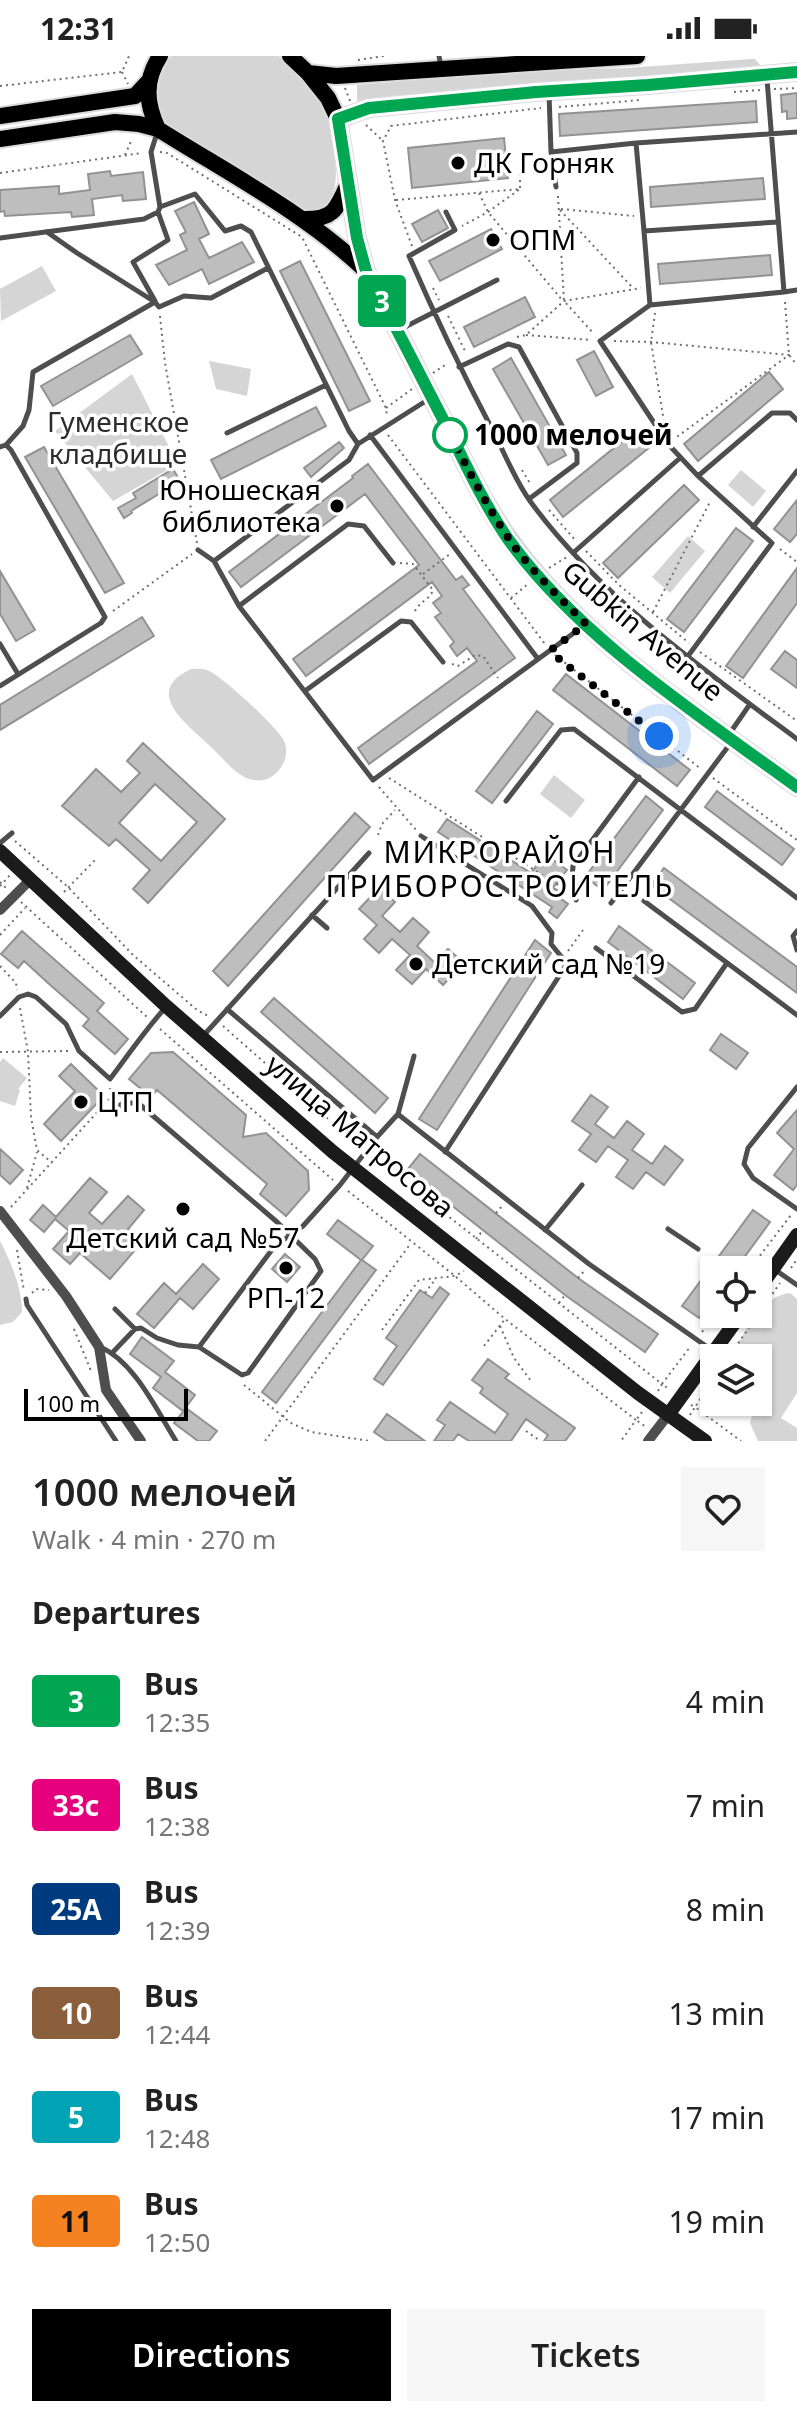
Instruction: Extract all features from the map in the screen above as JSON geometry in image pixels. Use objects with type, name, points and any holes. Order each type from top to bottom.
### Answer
[{"type":"main road","points":[[0,116],[135,96],[148,82],[160,56]]},
{"type":"main road","points":[[290,56],[328,98],[338,119],[369,108],[549,100],[648,85],[767,82],[797,72]]},
{"type":"main road","points":[[308,73],[336,76],[440,62],[637,56]]},
{"type":"main road","points":[[767,82],[768,56]]},
{"type":"main road","points":[[148,82],[147,96],[158,129]]},
{"type":"main road","name":"Gubkin Avenue","points":[[338,119],[347,186],[366,271],[470,474],[509,539],[537,575],[623,656],[797,787]]},
{"type":"main road","points":[[0,139],[115,122],[158,129],[302,219],[340,246],[366,271]]},
{"type":"main road","points":[[302,219],[315,220],[329,216],[338,206],[347,186]]},
{"type":"main road","name":"улица Матросова","points":[[0,851],[166,1006],[353,1168],[705,1441]]},
{"type":"main road","points":[[772,1279],[779,1273],[797,1235]]},
{"type":"main road","points":[[668,1415],[700,1379]]},
{"type":"street","points":[[0,910],[30,880]]},
{"type":"street","points":[[2,1213],[66,1296],[99,1347],[106,1390],[141,1441]]},
{"type":"street","points":[[648,1441],[668,1415]]},
{"type":"lane","points":[[767,82],[784,292]]},
{"type":"lane","points":[[549,100],[556,187]]},
{"type":"lane","points":[[157,305],[133,262],[168,240],[159,209],[151,152],[158,129]]},
{"type":"lane","points":[[551,152],[797,132]]},
{"type":"lane","points":[[636,143],[650,305]]},
{"type":"lane","points":[[0,238],[144,219],[195,194],[225,231],[241,226],[251,232],[358,444]]},
{"type":"lane","points":[[446,212],[455,230],[409,256],[459,367],[529,499],[573,553],[613,593],[688,656],[797,739]]},
{"type":"lane","points":[[644,231],[778,222]]},
{"type":"lane","points":[[47,232],[157,305]]},
{"type":"lane","points":[[0,686],[101,623],[105,617],[3,446],[23,426],[29,410],[33,372],[157,305],[184,296],[211,298],[269,268]]},
{"type":"lane","points":[[398,331],[497,280]]},
{"type":"lane","points":[[688,656],[772,543],[698,476],[668,444],[600,341],[650,305],[797,290]]},
{"type":"lane","points":[[459,367],[508,344],[519,347],[577,453],[577,463],[529,499]]},
{"type":"lane","points":[[227,433],[326,385]]},
{"type":"lane","points":[[214,561],[349,460],[358,444],[431,397]]},
{"type":"lane","points":[[698,476],[772,413],[790,413],[797,420]]},
{"type":"lane","points":[[370,435],[538,659]]},
{"type":"lane","points":[[573,553],[680,458]]},
{"type":"lane","points":[[753,527],[797,471]]},
{"type":"lane","points":[[239,606],[348,524],[364,526],[393,563]]},
{"type":"lane","points":[[198,550],[214,561],[239,606],[373,780],[586,624]]},
{"type":"lane","points":[[305,691],[401,621],[411,622],[443,662]]},
{"type":"lane","points":[[0,644],[18,674]]},
{"type":"lane","points":[[611,903],[708,774],[750,704]]},
{"type":"lane","points":[[506,801],[561,730],[574,729],[797,898]]},
{"type":"lane","points":[[575,898],[573,866],[639,777]]},
{"type":"lane","points":[[0,843],[12,833]]},
{"type":"lane","points":[[421,836],[532,906],[552,933],[551,944],[564,960],[565,967],[445,1152]]},
{"type":"lane","points":[[202,1037],[369,853]]},
{"type":"lane","points":[[644,901],[797,1015]]},
{"type":"lane","points":[[312,915],[327,928]]},
{"type":"lane","points":[[797,931],[793,936],[797,950]]},
{"type":"lane","points":[[596,948],[682,1012],[695,1009],[727,963]]},
{"type":"lane","points":[[0,1016],[19,997],[28,994],[36,997],[66,1024],[79,1051],[110,1079],[166,1006]]},
{"type":"lane","points":[[227,1009],[377,1137]]},
{"type":"lane","points":[[199,1347],[274,1247],[303,1226],[398,1114],[414,1056]]},
{"type":"lane","points":[[796,1209],[753,1178],[744,1164],[748,1148],[797,1087]]},
{"type":"lane","points":[[113,1352],[135,1329],[141,1328],[157,1338],[178,1345],[199,1347],[242,1375],[248,1373],[321,1271],[315,1259],[292,1236],[138,1103],[123,1103],[118,1107]]},
{"type":"lane","points":[[398,1114],[545,1230],[706,1344]]},
{"type":"lane","points":[[545,1230],[582,1185]]},
{"type":"lane","points":[[668,1229],[698,1249]]},
{"type":"lane","points":[[779,1273],[797,1285]]},
{"type":"lane","points":[[26,1299],[116,1441]]},
{"type":"lane","points":[[115,1309],[135,1329]]},
{"type":"lane","points":[[99,1347],[113,1352],[128,1367],[176,1441]]},
{"type":"path","points":[[0,86],[122,72],[129,56]]},
{"type":"path","points":[[357,60],[384,56]]},
{"type":"path","points":[[722,93],[767,82],[797,88]]},
{"type":"path","points":[[414,252],[395,200],[383,141],[391,126],[549,100],[648,99]]},
{"type":"path","points":[[520,161],[520,189]]},
{"type":"path","points":[[556,187],[564,301]]},
{"type":"path","points":[[395,200],[520,189]]},
{"type":"path","points":[[455,230],[520,189]]},
{"type":"path","points":[[478,192],[488,212],[600,341]]},
{"type":"path","points":[[559,209],[643,217]]},
{"type":"path","points":[[559,209],[633,289]]},
{"type":"path","points":[[429,279],[470,363]]},
{"type":"path","points":[[526,335],[564,301],[650,287]]},
{"type":"path","points":[[784,292],[789,355],[797,365]]},
{"type":"path","points":[[105,617],[198,550],[157,305]]},
{"type":"path","points":[[511,339],[526,335],[797,355]]},
{"type":"path","points":[[668,444],[789,355]]},
{"type":"path","points":[[521,468],[536,494],[619,585],[694,647],[797,721]]},
{"type":"path","points":[[653,613],[716,492]]},
{"type":"path","points":[[772,543],[797,562]]},
{"type":"path","points":[[422,575],[457,549]]},
{"type":"path","points":[[393,563],[413,564],[433,590],[418,605],[411,622]]},
{"type":"path","points":[[551,650],[560,660],[797,840]]},
{"type":"path","points":[[443,662],[458,666],[475,655],[483,656],[504,685]]},
{"type":"path","points":[[382,774],[575,898]]},
{"type":"path","points":[[373,780],[421,836]]},
{"type":"path","points":[[378,835],[382,824],[397,808]]},
{"type":"path","points":[[39,920],[95,860]]},
{"type":"path","points":[[1,884],[152,1022],[340,1185],[636,1420],[621,1441]]},
{"type":"path","points":[[0,935],[26,907]]},
{"type":"path","points":[[566,954],[583,930]]},
{"type":"path","points":[[0,1052],[79,1051]]},
{"type":"path","points":[[27,1190],[37,1150],[31,1117],[28,1052]]},
{"type":"path","points":[[2,1213],[27,1190],[111,1097],[110,1079]]},
{"type":"path","points":[[37,1150],[52,1163]]},
{"type":"path","points":[[760,1256],[796,1209]]},
{"type":"path","points":[[14,1229],[26,1299]]},
{"type":"path","points":[[476,1240],[483,1230]]},
{"type":"path","points":[[265,1441],[412,1242]]},
{"type":"path","points":[[729,1344],[779,1273],[797,1259]]},
{"type":"path","points":[[382,1330],[419,1280],[455,1276],[475,1264]]},
{"type":"path","points":[[425,1293],[435,1280]]},
{"type":"path","points":[[26,1299],[36,1289],[49,1290]]},
{"type":"path","points":[[558,1304],[565,1295]]},
{"type":"path","points":[[484,1346],[505,1319]]},
{"type":"path","points":[[500,1326],[514,1358],[531,1381]]},
{"type":"path","points":[[74,1330],[96,1382]]},
{"type":"path","points":[[242,1375],[245,1387],[283,1417],[311,1432],[370,1441]]},
{"type":"path","points":[[707,1416],[741,1441]]},
{"type":"path","points":[[526,1431],[538,1441]]},
{"type":"green space","points":[[171,56],[279,56],[300,75],[319,96],[333,138],[336,175],[329,204],[318,212],[302,208],[169,127],[160,109],[158,91]]},
{"type":"green space","points":[[755,59],[760,65],[756,68],[357,102],[357,85],[519,71],[627,68]]},
{"type":"green space","points":[[42,266],[56,291],[1,321],[0,289]]},
{"type":"green space","points":[[209,361],[251,369],[247,396],[216,389]]},
{"type":"green space","name":"Гуменское кладбище","points":[[132,374],[178,464],[113,501],[55,431]]},
{"type":"green space","points":[[741,470],[766,491],[753,507],[728,485]]},
{"type":"green space","points":[[688,536],[705,551],[670,593],[652,577]]},
{"type":"green space","points":[[191,669],[205,669],[216,675],[250,703],[280,735],[286,747],[285,759],[270,778],[248,779],[241,775],[173,708],[170,688],[177,678]]},
{"type":"green space","points":[[554,775],[585,800],[571,818],[540,794]]},
{"type":"green space","points":[[3,1058],[27,1078],[18,1089],[15,1106],[0,1101],[0,1062]]},
{"type":"green space","points":[[0,1241],[15,1275],[22,1312],[13,1322],[0,1325]]},
{"type":"green space","points":[[790,1293],[797,1299],[797,1393],[781,1418],[797,1428],[797,1441],[758,1441],[750,1423],[752,1416],[772,1416],[772,1344],[738,1344],[747,1328],[772,1328],[772,1300]]},
{"type":"building","points":[[797,93],[797,118],[787,119],[787,111],[782,112],[781,95]]},
{"type":"building","points":[[756,101],[757,122],[560,136],[559,114]]},
{"type":"building","name":"ДК Горняк","points":[[504,138],[508,178],[412,188],[408,148]]},
{"type":"building","points":[[110,171],[111,176],[143,172],[146,199],[123,201],[122,195],[92,199],[94,215],[72,217],[71,212],[5,216],[4,211],[0,212],[0,190],[59,186],[59,194],[90,190],[88,174]]},
{"type":"building","points":[[763,178],[765,199],[651,207],[650,187]]},
{"type":"building","points":[[194,202],[209,234],[199,239],[209,258],[242,242],[254,262],[209,284],[202,269],[169,285],[156,265],[187,250],[180,235],[186,232],[175,211]]},
{"type":"building","points":[[438,210],[448,228],[422,242],[412,224]]},
{"type":"building","points":[[491,229],[502,249],[440,281],[429,261]]},
{"type":"building","points":[[770,255],[772,275],[660,284],[658,264]]},
{"type":"building","points":[[300,261],[370,401],[349,411],[280,271]]},
{"type":"building","points":[[525,297],[535,317],[474,347],[464,327]]},
{"type":"building","points":[[130,335],[142,354],[53,406],[41,386]]},
{"type":"building","points":[[594,351],[613,387],[596,396],[577,360]]},
{"type":"building","points":[[511,358],[566,455],[548,465],[493,369]]},
{"type":"building","points":[[769,372],[783,389],[698,461],[684,444]]},
{"type":"building","points":[[316,407],[326,426],[221,479],[211,460]]},
{"type":"building","points":[[636,430],[650,447],[563,517],[550,500]]},
{"type":"building","points":[[339,442],[344,448],[311,477],[304,468]]},
{"type":"building","points":[[44,447],[124,583],[105,593],[25,457]]},
{"type":"building","points":[[368,464],[456,580],[462,576],[469,585],[463,589],[515,658],[369,764],[358,748],[477,661],[467,648],[457,656],[450,646],[454,642],[435,617],[441,613],[433,603],[442,596],[432,582],[306,676],[293,659],[419,565],[365,494],[241,587],[229,572]]},
{"type":"building","points":[[173,469],[180,481],[124,518],[118,508],[136,498],[133,493]]},
{"type":"building","points":[[684,485],[699,500],[618,578],[603,563]]},
{"type":"building","points":[[797,500],[797,534],[790,542],[774,529]]},
{"type":"building","points":[[736,528],[753,541],[684,632],[667,619]]},
{"type":"building","points":[[797,568],[797,603],[743,678],[726,666]]},
{"type":"building","points":[[0,571],[35,630],[16,641],[0,614]]},
{"type":"building","points":[[142,617],[154,636],[0,730],[0,705]]},
{"type":"building","points":[[785,651],[797,660],[797,688],[771,669]]},
{"type":"building","points":[[566,674],[690,770],[677,786],[553,690]]},
{"type":"building","points":[[537,711],[553,724],[492,803],[476,791]]},
{"type":"building","points":[[143,743],[225,819],[148,903],[133,889],[150,870],[116,839],[109,846],[62,806],[96,769],[121,792],[140,773],[127,761]],"holes":[[[155,784],[197,822],[161,861],[119,823]]]},
{"type":"building","points":[[717,791],[794,849],[782,865],[705,807]]},
{"type":"building","points":[[646,796],[663,810],[603,890],[585,877]]},
{"type":"building","points":[[355,813],[370,827],[228,986],[213,971]]},
{"type":"building","points":[[447,819],[531,873],[545,854],[567,870],[553,888],[559,891],[556,895],[568,904],[557,918],[549,912],[552,907],[438,832]]},
{"type":"building","points":[[664,868],[797,967],[797,993],[651,885]]},
{"type":"building","points":[[379,888],[395,902],[382,916],[400,932],[413,918],[429,932],[417,946],[435,963],[448,949],[464,963],[443,985],[426,969],[412,984],[396,970],[410,955],[392,939],[379,953],[364,939],[377,925],[359,909]]},
{"type":"building","points":[[619,926],[695,983],[683,999],[608,942]]},
{"type":"building","points":[[22,931],[104,1003],[97,1011],[128,1039],[115,1054],[83,1026],[89,1019],[24,961],[18,968],[1,954]]},
{"type":"building","points":[[535,940],[551,953],[437,1130],[419,1119]]},
{"type":"building","points":[[274,998],[388,1098],[375,1113],[261,1012]]},
{"type":"building","points":[[721,1034],[748,1053],[736,1069],[710,1050]]},
{"type":"building","points":[[173,1052],[246,1115],[243,1137],[266,1133],[308,1171],[309,1190],[286,1216],[260,1194],[267,1184],[157,1090],[151,1097],[129,1079],[151,1053]]},
{"type":"building","points":[[71,1064],[104,1096],[61,1141],[44,1124],[75,1091],[59,1076]]},
{"type":"building","points":[[591,1095],[608,1107],[595,1124],[614,1138],[627,1121],[644,1134],[632,1150],[652,1164],[665,1146],[683,1160],[664,1185],[646,1172],[633,1189],[616,1177],[628,1160],[608,1146],[596,1162],[579,1150],[591,1134],[572,1121]]},
{"type":"building","points":[[797,1110],[797,1185],[793,1190],[774,1175],[794,1149],[777,1133]]},
{"type":"building","points":[[0,1149],[23,1170],[10,1184],[0,1175]]},
{"type":"building","points":[[420,1154],[578,1278],[658,1334],[645,1352],[565,1295],[407,1170]]},
{"type":"building","points":[[90,1178],[107,1192],[89,1213],[102,1224],[128,1196],[144,1210],[128,1229],[143,1241],[110,1279],[80,1253],[70,1264],[53,1249],[69,1231],[55,1219],[44,1232],[30,1220],[43,1205],[56,1217]]},
{"type":"building","points":[[753,1210],[770,1222],[745,1256],[719,1256]]},
{"type":"building","points":[[338,1220],[373,1246],[362,1260],[376,1270],[276,1403],[262,1392],[361,1260],[327,1234]]},
{"type":"building","name":"РП-12","points":[[285,1254],[300,1267],[287,1282],[272,1269]]},
{"type":"building","points":[[203,1264],[219,1279],[193,1309],[180,1298],[154,1328],[137,1314],[164,1283],[176,1294]]},
{"type":"building","points":[[700,1282],[700,1317],[682,1306]]},
{"type":"building","points":[[440,1287],[449,1294],[383,1385],[374,1379],[397,1346],[386,1338],[420,1290],[432,1298]]},
{"type":"building","points":[[142,1337],[174,1361],[165,1372],[195,1395],[183,1411],[153,1388],[161,1377],[130,1354]]},
{"type":"building","points":[[488,1359],[509,1374],[505,1378],[575,1428],[565,1441],[544,1441],[548,1435],[526,1419],[511,1441],[469,1441],[458,1434],[453,1441],[434,1441],[445,1425],[437,1420],[450,1402],[495,1433],[508,1414],[480,1393],[483,1388],[472,1380]]},
{"type":"building","points":[[186,1408],[217,1431],[209,1441],[198,1441],[174,1423]]},
{"type":"building","points":[[387,1414],[425,1441],[387,1441],[374,1432]]},
{"type":"bus line","name":"3","points":[[797,72],[369,108],[338,119],[347,186],[366,271],[470,474],[509,539],[537,575],[623,656],[797,787]]},
{"type":"place","name":"ДК Горняк","points":[[458,163]]},
{"type":"place","name":"ОПМ","points":[[493,240]]},
{"type":"place","name":"1000 мелочей","points":[[450,435]]},
{"type":"place","name":"Юношеская библиотека","points":[[337,506]]},
{"type":"place","name":"Детский сад №19","points":[[416,964]]},
{"type":"place","name":"ЦТП","points":[[81,1102]]},
{"type":"place","name":"Детский сад №57","points":[[183,1209]]},
{"type":"place","name":"РП-12","points":[[286,1268]]},
{"type":"district","name":"МИКРОРАЙОН ПРИБОРОСТРОИТЕЛЬ","points":[[500,870]]},
{"type":"route","points":[[450,435],[444,423],[491,512],[509,539],[537,575],[586,624],[551,650],[659,736]]}]
